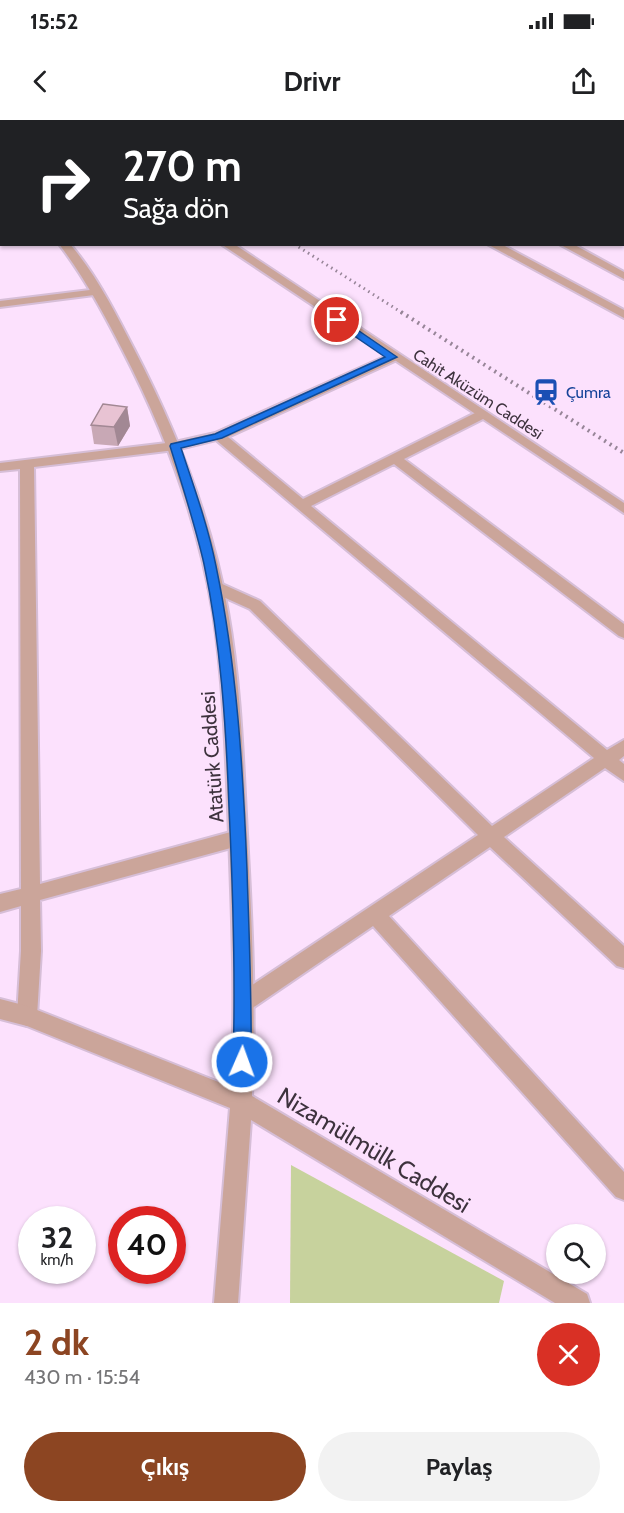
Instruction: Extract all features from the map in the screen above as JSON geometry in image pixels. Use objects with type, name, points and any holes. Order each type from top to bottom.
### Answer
[{"type":"street","name":"Atatürk Caddesi","points":[[65,246],[98,292],[138,367],[175,446],[195,507],[215,587],[226,656],[232,716],[244,1002],[241,1102],[226,1303]]},
{"type":"street","name":"Cahit Aküzüm Caddesi","points":[[229,246],[624,509]]},
{"type":"street","points":[[496,246],[624,315]]},
{"type":"street","points":[[568,246],[624,276]]},
{"type":"street","points":[[0,304],[98,292]]},
{"type":"street","points":[[0,466],[175,446],[219,436],[393,357]]},
{"type":"street","points":[[301,505],[481,415]]},
{"type":"street","points":[[219,436],[624,774]]},
{"type":"street","points":[[395,458],[624,632]]},
{"type":"street","points":[[27,463],[31,894],[31,951],[27,1016]]},
{"type":"street","points":[[215,587],[255,605],[492,837],[624,959]]},
{"type":"street","points":[[244,1002],[624,747]]},
{"type":"street","points":[[0,903],[238,838]]},
{"type":"street","points":[[375,914],[624,1189]]},
{"type":"street","name":"Nizamülmülk Caddesi","points":[[0,1009],[27,1016],[241,1102],[578,1303]]},
{"type":"green space","points":[[291,1165],[504,1281],[499,1303],[290,1303]]},
{"type":"building","points":[[103,404],[127,407],[114,427],[91,425]]},
{"type":"railway","points":[[297,246],[404,314]]},
{"type":"railway","points":[[401,312],[624,453]]},
{"type":"place","name":"Çumra","points":[[546,392]]},
{"type":"route","points":[[242,1062],[244,1002],[238,838],[232,716],[226,656],[210,564],[195,507],[175,446],[219,436],[393,357],[337,320]]}]
